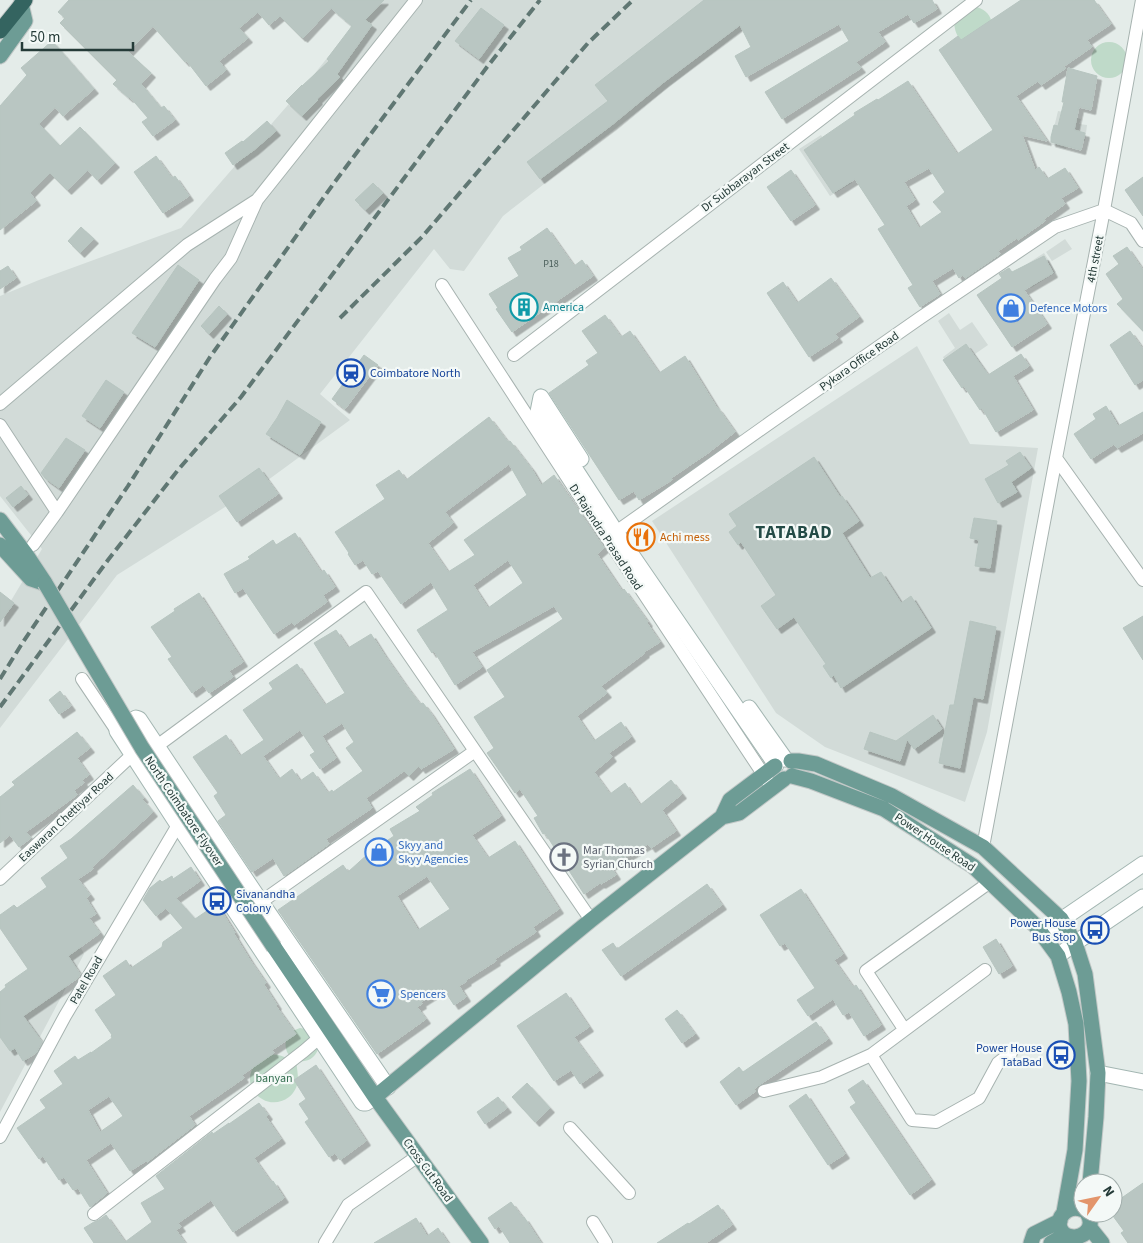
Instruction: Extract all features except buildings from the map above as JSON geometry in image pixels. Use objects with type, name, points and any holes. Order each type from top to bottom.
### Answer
[{"type":"highway","points":[[0,31],[23,2]]},
{"type":"main road","points":[[0,56],[25,21],[23,2]]},
{"type":"main road","name":"North Coimbatore Flyover","points":[[0,520],[45,583],[142,748],[375,1097]]},
{"type":"main road","points":[[0,545],[31,579],[45,583]]},
{"type":"main road","points":[[375,1097],[591,920],[722,817],[739,814],[780,771],[798,761],[816,764],[892,796],[982,847],[1061,919],[1075,943],[1085,974],[1098,1073],[1091,1173]]},
{"type":"main road","name":"Power House Road","points":[[780,771],[884,809],[973,866],[1036,926],[1058,956],[1076,1024],[1080,1081],[1068,1230]]},
{"type":"main road","name":"Cross Cut Road","points":[[375,1097],[481,1243]]},
{"type":"main road","points":[[1051,1243],[1068,1230],[1073,1208]]},
{"type":"main road","points":[[1031,1243],[1034,1234],[1068,1230],[1080,1238],[1088,1232],[1088,1223]]},
{"type":"main road","points":[[1090,1223],[1102,1243]]},
{"type":"street","points":[[33,545],[231,258],[257,200],[416,0]]},
{"type":"street","name":"Dr Subbarayan Street","points":[[514,355],[976,0]]},
{"type":"street","name":"4th street","points":[[982,847],[1104,210],[1142,0]]},
{"type":"street","points":[[0,404],[187,245],[257,200]]},
{"type":"street","points":[[1104,210],[1131,223],[1143,240]]},
{"type":"street","name":"Pykara Office Road","points":[[620,530],[920,318],[1055,227],[1104,210]]},
{"type":"street","name":"Dr Rajendra Prasad Road","points":[[442,285],[578,494],[780,771]]},
{"type":"street","points":[[620,530],[542,397],[538,412],[620,530],[728,685],[780,771]]},
{"type":"street","points":[[0,425],[57,512]]},
{"type":"street","points":[[1056,458],[1143,580]]},
{"type":"street","points":[[157,746],[366,592],[591,920]]},
{"type":"street","points":[[82,679],[362,1102],[366,1103],[375,1097]]},
{"type":"street","points":[[117,731],[138,718],[261,902],[388,1086]]},
{"type":"street","points":[[261,902],[475,751]]},
{"type":"street","name":"Easwaran Chettiyar Road","points":[[0,879],[132,755]]},
{"type":"street","name":"Patel Road","points":[[0,1138],[65,1016],[178,825]]},
{"type":"street","points":[[1042,933],[1143,864]]},
{"type":"street","points":[[904,1029],[866,971],[990,882]]},
{"type":"street","points":[[1058,956],[1143,897]]},
{"type":"street","points":[[764,1091],[822,1077],[871,1055],[985,970]]},
{"type":"street","points":[[94,1214],[319,1038]]},
{"type":"street","points":[[871,1055],[912,1120],[936,1122],[979,1098],[998,1063],[1011,1053]]},
{"type":"street","points":[[1098,1073],[1143,1082]]},
{"type":"street","points":[[570,1128],[629,1193]]},
{"type":"street","points":[[324,1243],[348,1205],[418,1156]]},
{"type":"street","points":[[593,1222],[606,1243]]},
{"type":"shaded area","points":[[374,0],[781,0],[503,216],[464,271],[450,269],[434,249],[320,394],[350,420],[268,480],[117,575],[0,728],[0,619],[42,549],[0,496],[0,296],[181,228],[307,83]]},
{"type":"shaded area","points":[[1058,111],[1074,114],[1073,117],[1081,119],[1079,124],[1087,125],[1085,141],[1076,140],[1067,144],[1066,149],[1050,144]]},
{"type":"shaded area","points":[[821,135],[852,183],[830,196],[799,149]]},
{"type":"shaded area","points":[[1065,239],[1072,249],[1052,261],[1046,252]]},
{"type":"shaded area","points":[[1044,253],[1056,272],[1031,288],[1019,269]]},
{"type":"shaded area","points":[[949,313],[960,330],[972,322],[988,345],[975,354],[986,371],[961,386],[943,357],[955,348],[938,321]]},
{"type":"shaded area","points":[[917,346],[970,444],[1038,448],[987,732],[965,802],[825,747],[776,713],[652,521]]},
{"type":"shaded area","points":[[72,930],[84,954],[0,1112],[0,999]]},
{"type":"green space","points":[[977,7],[988,13],[992,25],[961,40],[956,32],[954,23]]},
{"type":"green space","points":[[1109,42],[1122,47],[1127,60],[1122,73],[1109,78],[1096,73],[1091,60],[1096,47]]},
{"type":"green space","name":"banyan","points":[[300,1028],[306,1029],[319,1045],[316,1053],[308,1060],[296,1061],[298,1081],[295,1090],[289,1097],[279,1102],[270,1102],[262,1099],[255,1093],[251,1085],[250,1076],[253,1067],[268,1055],[275,1054],[291,1058],[286,1049],[286,1040],[291,1033]]},
{"type":"railway","points":[[0,679],[128,486],[210,357],[334,183],[471,0]]},
{"type":"railway","points":[[0,707],[108,560],[178,470],[241,397],[487,67],[540,0]]},
{"type":"railway","points":[[340,318],[422,237],[588,43],[633,0]]},
{"type":"place","name":"America","points":[[524,307]]},
{"type":"place","name":"Defence Motors","points":[[1011,308]]},
{"type":"place","name":"Coimbatore North","points":[[351,373]]},
{"type":"place","name":"Achi mess","points":[[641,537]]},
{"type":"place","name":"Skyy and Skyy Agencies","points":[[379,852]]},
{"type":"place","name":"Mar Thomas Syrian Church","points":[[564,857]]},
{"type":"place","name":"Sivanandha Colony","points":[[217,901]]},
{"type":"place","name":"Power House Bus Stop","points":[[1095,930]]},
{"type":"place","name":"Spencers","points":[[381,994]]},
{"type":"place","name":"Power House TataBad","points":[[1061,1055]]},
{"type":"district","name":"TATABAD","points":[[794,532]]}]
